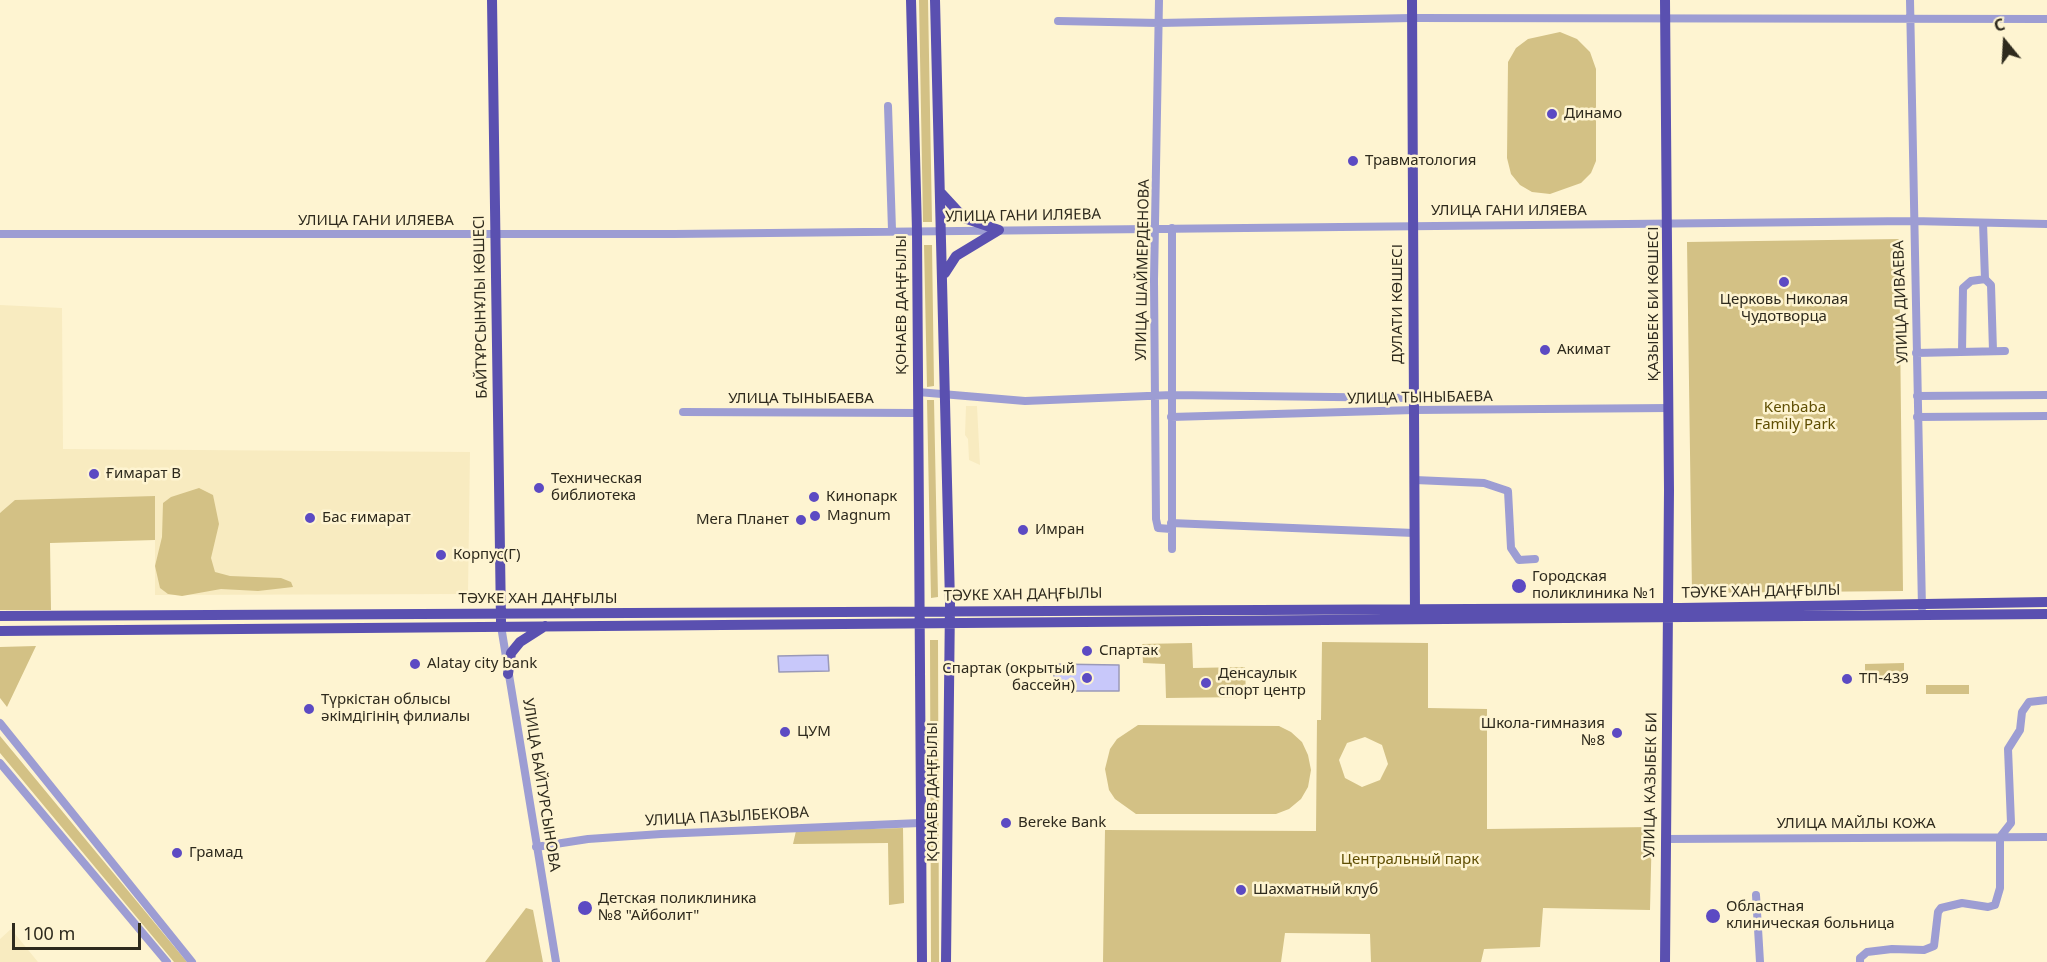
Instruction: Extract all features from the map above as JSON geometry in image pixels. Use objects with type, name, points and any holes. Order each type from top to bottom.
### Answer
[{"type":"main road","name":"БАЙТҰРСЫНҰЛЫ КӨШЕСІ","points":[[492,0],[500,614]]},
{"type":"main road","name":"ҚОНАЕВ ДАҢҒЫЛЫ","points":[[911,0],[917,231],[922,962]]},
{"type":"main road","points":[[935,0],[944,276],[945,448],[950,582],[958,602],[965,608],[976,609]]},
{"type":"main road","name":"ДУЛАТИ КӨШЕСІ","points":[[1412,0],[1415,614]]},
{"type":"main road","name":"ҚАЗЫБЕК БИ КӨШЕСІ","points":[[1665,0],[1669,223],[1669,613]]},
{"type":"main road","points":[[941,193],[964,218],[999,230]]},
{"type":"main road","points":[[944,276],[956,256],[999,230]]},
{"type":"main road","name":"ҚОНАЕВ ДАҢҒЫЛЫ","points":[[946,962],[950,582]]},
{"type":"main road","name":"ТӘУКЕ ХАН ДАҢҒЫЛЫ","points":[[1669,613],[1921,603],[2047,602]]},
{"type":"main road","name":"ТӘУКЕ ХАН ДАҢҒЫЛЫ","points":[[0,631],[920,622],[976,609],[1415,614]]},
{"type":"main road","name":"ТӘУКЕ ХАН ДАҢҒЫЛЫ","points":[[0,616],[920,610],[949,617],[1669,613],[1922,616],[2047,614]]},
{"type":"main road","name":"УЛИЦА КАЗЫБЕК БИ","points":[[1665,962],[1669,613]]},
{"type":"main road","name":"УЛИЦА БАЙТУРСЫНОВА","points":[[500,614],[501,626]]},
{"type":"main road","points":[[508,674],[511,653],[520,642],[545,626]]},
{"type":"main road","points":[[912,962],[921,943]]},
{"type":"main road","points":[[947,945],[953,962]]},
{"type":"street","name":"УЛИЦА ШАЙМЕРДЕНОВА","points":[[1159,0],[1157,228],[1154,280],[1157,524],[1158,528],[1171,526]]},
{"type":"street","name":"УЛИЦА ДИВАЕВА","points":[[1910,0],[1912,221],[1922,616]]},
{"type":"street","points":[[1058,21],[1159,23],[1412,18],[2047,19]]},
{"type":"street","points":[[888,106],[892,230]]},
{"type":"street","name":"УЛИЦА ГАНИ ИЛЯЕВА","points":[[0,234],[494,235],[1912,221],[2047,224]]},
{"type":"street","points":[[1983,223],[1985,279],[1991,285],[1993,351]]},
{"type":"street","name":"УЛИЦА ШАЙМЕРДЕНОВА","points":[[1172,228],[1172,549]]},
{"type":"street","points":[[1962,352],[1963,288],[1971,281],[1985,279]]},
{"type":"street","points":[[1916,353],[2005,351]]},
{"type":"street","name":"УЛИЦА ТЫНЫБАЕВА","points":[[918,393],[944,393],[1025,401],[1172,395],[1413,398]]},
{"type":"street","points":[[1917,396],[2047,395]]},
{"type":"street","name":"УЛИЦА ТЫНЫБАЕВА","points":[[1171,417],[1414,410],[1669,408]]},
{"type":"street","name":"УЛИЦА ТЫНЫБАЕВА","points":[[683,412],[918,413]]},
{"type":"street","points":[[1917,417],[2047,416]]},
{"type":"street","points":[[1415,480],[1476,482],[1508,491],[1511,549],[1519,560],[1535,559]]},
{"type":"street","points":[[1171,526],[1414,534]]},
{"type":"street","name":"УЛИЦА БАЙТУРСЫНОВА","points":[[501,626],[556,962]]},
{"type":"street","points":[[1860,962],[1860,958],[1867,952],[1892,949],[1924,950],[1934,946],[1938,912],[1941,908],[1962,903],[1988,907],[1995,905],[2000,888],[2000,837],[2011,823],[2008,749],[2020,730],[2022,712],[2029,702],[2047,700]]},
{"type":"street","points":[[0,723],[192,962]]},
{"type":"street","points":[[0,763],[167,962]]},
{"type":"street","name":"УЛИЦА ПАЗЫЛБЕКОВА","points":[[536,847],[588,839],[661,834],[920,823]]},
{"type":"street","name":"УЛИЦА МАЙЛЫ КОЖА","points":[[1666,839],[2047,837]]},
{"type":"street","points":[[1756,895],[1760,962]]},
{"type":"shaded area","points":[[0,305],[62,308],[63,449],[470,452],[468,594],[155,595],[155,496],[0,513]]},
{"type":"shaded area","points":[[966,406],[977,406],[980,465],[969,460],[968,439],[965,435]]},
{"type":"shaded area","points":[[11,929],[38,962],[0,962],[0,939]]},
{"type":"green space","points":[[919,0],[928,0],[932,222],[923,222]]},
{"type":"green space","name":"Динамо","points":[[1560,32],[1577,39],[1590,52],[1596,69],[1596,161],[1591,173],[1581,183],[1550,194],[1532,192],[1520,185],[1511,174],[1507,158],[1508,62],[1516,48],[1528,39]]},
{"type":"green space","name":"Kenbaba Family Park","points":[[1899,239],[1903,591],[1692,593],[1687,242]]},
{"type":"green space","points":[[924,245],[932,245],[934,386],[927,387]]},
{"type":"green space","points":[[927,400],[934,400],[938,597],[931,598]]},
{"type":"green space","points":[[199,488],[213,495],[219,524],[211,558],[215,572],[230,576],[281,578],[291,582],[293,587],[258,591],[221,589],[182,596],[168,594],[160,588],[155,566],[162,537],[163,503],[171,497]]},
{"type":"green space","points":[[155,496],[155,540],[50,543],[51,610],[0,610],[0,513],[15,500]]},
{"type":"green space","points":[[930,640],[938,640],[939,962],[931,962]]},
{"type":"green space","name":"Центральный парк","points":[[1322,642],[1428,643],[1428,708],[1487,709],[1487,829],[1652,827],[1650,910],[1543,908],[1540,947],[1484,949],[1481,962],[1371,962],[1370,934],[1285,933],[1281,962],[1103,962],[1105,830],[1316,831],[1317,720],[1321,720]],"holes":[[[1365,737],[1382,745],[1388,764],[1380,780],[1362,787],[1345,778],[1339,760],[1347,743]]]},
{"type":"green space","name":"Денсаулык спорт центр","points":[[1192,643],[1193,668],[1245,667],[1246,697],[1166,698],[1165,664],[1143,663],[1142,644]]},
{"type":"green space","points":[[36,646],[7,707],[0,698],[0,647]]},
{"type":"green space","points":[[1904,663],[1904,679],[1865,680],[1865,664]]},
{"type":"green space","points":[[1926,685],[1969,685],[1969,694],[1926,694]]},
{"type":"green space","points":[[1138,725],[1279,726],[1291,732],[1302,742],[1311,770],[1308,787],[1301,799],[1289,809],[1276,814],[1136,814],[1115,799],[1109,790],[1105,769],[1110,749],[1117,739]]},
{"type":"green space","points":[[0,736],[187,962],[174,962],[0,753]]},
{"type":"green space","points":[[903,828],[904,903],[889,905],[888,843],[793,844],[796,831]]},
{"type":"green space","points":[[526,908],[533,910],[543,962],[485,962]]},
{"type":"water","points":[[828,655],[829,671],[779,672],[778,656]]},
{"type":"water","name":"Спартак (окрытый бассейн)","points":[[1054,664],[1119,665],[1119,691],[1054,691]]},
{"type":"place","name":"Динамо","points":[[1552,114]]},
{"type":"place","name":"Травматология","points":[[1353,161]]},
{"type":"place","name":"Церковь Николая Чудотворца","points":[[1784,282]]},
{"type":"place","name":"Акимат","points":[[1545,350]]},
{"type":"place","name":"Ғимарат В","points":[[94,474]]},
{"type":"place","name":"Техническая библиотека","points":[[539,488]]},
{"type":"place","name":"Кинопарк","points":[[814,497]]},
{"type":"place","name":"Magnum","points":[[815,516]]},
{"type":"place","name":"Бас ғимарат","points":[[310,518]]},
{"type":"place","name":"Мега Планет","points":[[801,520]]},
{"type":"place","name":"Имран","points":[[1023,530]]},
{"type":"place","name":"Корпус(Г)","points":[[441,555]]},
{"type":"place","name":"Городская поликлиника №1","points":[[1519,586]]},
{"type":"place","name":"Спартак","points":[[1087,651]]},
{"type":"place","name":"Alatay city bank","points":[[415,664]]},
{"type":"place","name":"Спартак (окрытый бассейн)","points":[[1087,678]]},
{"type":"place","name":"ТП-439","points":[[1847,679]]},
{"type":"place","name":"Денсаулык спорт центр","points":[[1206,683]]},
{"type":"place","name":"Түркістан облысы әкімдігінің филиалы","points":[[309,709]]},
{"type":"place","name":"ЦУМ","points":[[785,732]]},
{"type":"place","name":"Школа-гимназия №8","points":[[1617,733]]},
{"type":"place","name":"Bereke Bank","points":[[1006,823]]},
{"type":"place","name":"Грамад","points":[[177,853]]},
{"type":"place","name":"Шахматный клуб","points":[[1241,890]]},
{"type":"place","name":"Детская поликлиника №8 \"Айболит\"","points":[[585,908]]},
{"type":"place","name":"Областная клиническая больница","points":[[1713,916]]}]
